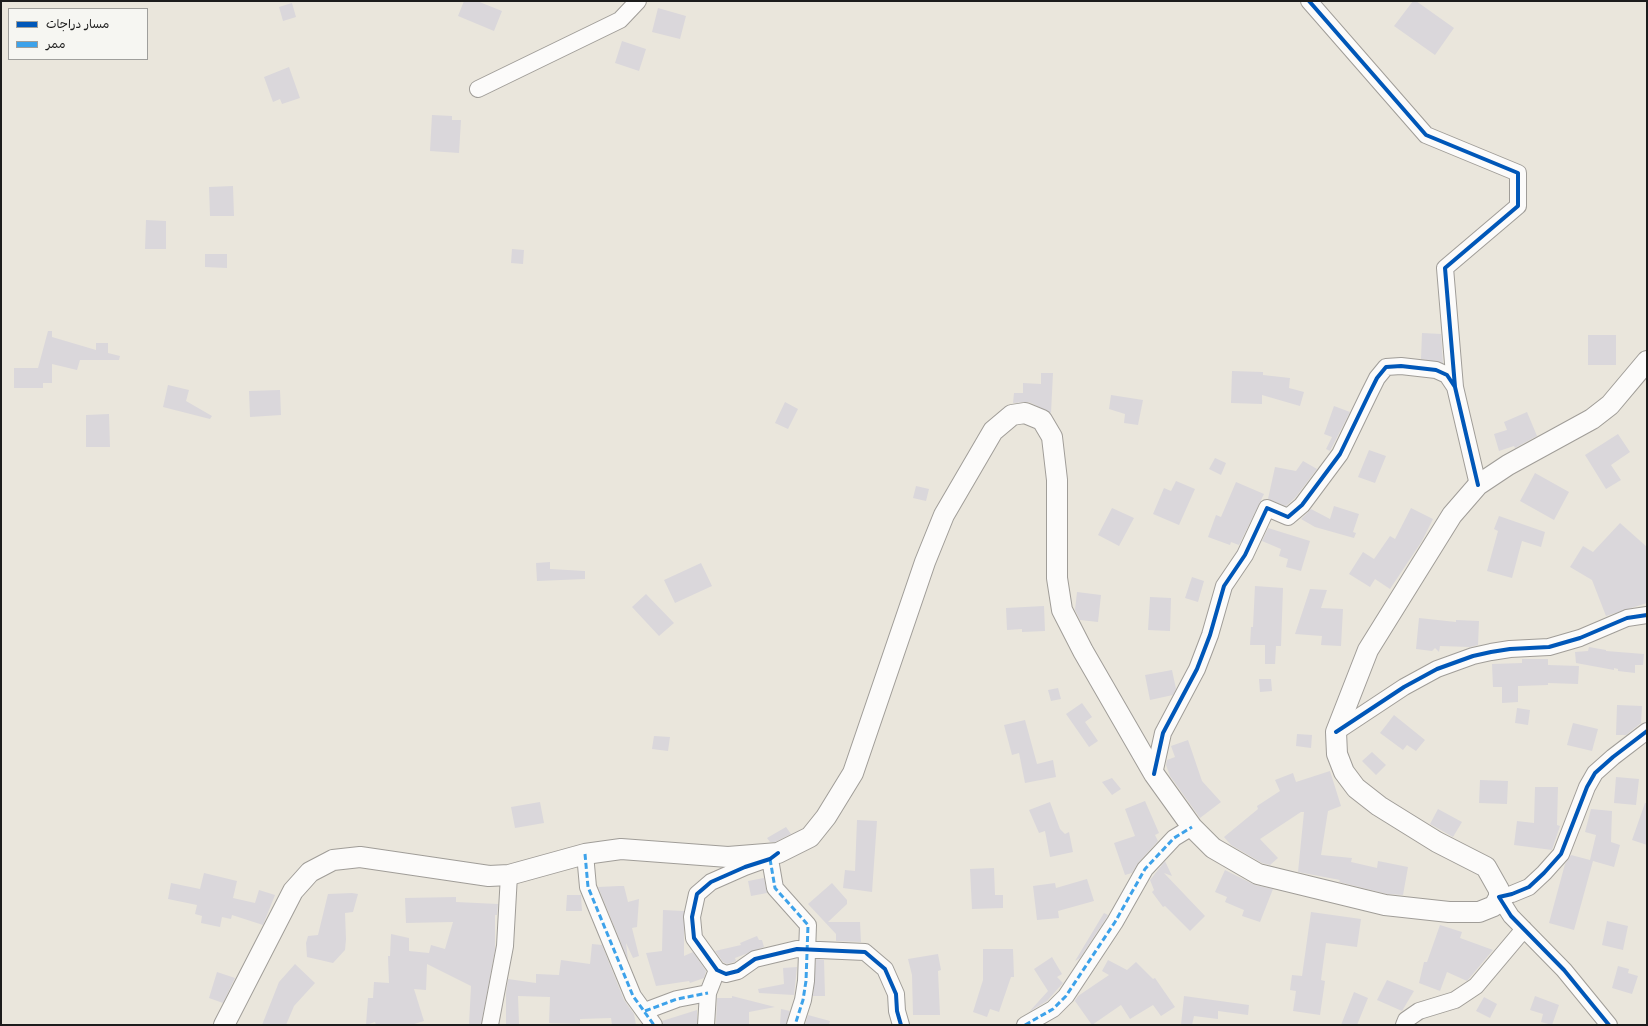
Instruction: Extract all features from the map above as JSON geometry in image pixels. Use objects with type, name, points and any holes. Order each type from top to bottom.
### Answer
[{"type":"main road","points":[[224,1025],[293,890],[310,872],[333,860],[360,857],[489,876],[509,875],[585,854],[621,849],[728,857],[774,856],[810,837],[826,817],[853,773],[925,562],[944,515],[993,431],[1012,415],[1025,413],[1042,420],[1052,437],[1057,480],[1057,578],[1062,610],[1083,651],[1154,774],[1192,827],[1213,848],[1258,874],[1384,905],[1448,912],[1480,912],[1494,906],[1499,897],[1500,890],[1486,867],[1437,842],[1379,806],[1356,788],[1344,772],[1337,754],[1336,732],[1368,650],[1452,515],[1478,485],[1508,465],[1592,419],[1610,405],[1647,361]]},
{"type":"street","points":[[478,89],[620,20],[638,1]]},
{"type":"street","points":[[1309,1],[1426,135],[1518,173],[1518,206],[1446,268],[1455,387],[1478,485]]},
{"type":"street","points":[[1154,774],[1163,733],[1197,669],[1210,635],[1224,586],[1245,555],[1267,508],[1288,517],[1302,505],[1340,454],[1368,394],[1377,378],[1386,367],[1401,366],[1436,370],[1447,375],[1455,387]]},
{"type":"street","points":[[1336,732],[1404,687],[1437,669],[1473,656],[1491,652],[1510,649],[1549,647],[1580,638],[1627,618],[1647,615]]},
{"type":"street","points":[[1609,1025],[1564,970],[1511,916],[1499,897],[1512,894],[1529,887],[1561,854],[1587,787],[1595,773],[1613,756],[1647,731]]},
{"type":"street","points":[[1025,1025],[1053,1009],[1066,996],[1115,922],[1144,869],[1174,838],[1192,827]]},
{"type":"street","points":[[585,854],[588,887],[633,996],[654,1025]]},
{"type":"street","points":[[795,1025],[803,1000],[808,949],[808,925],[775,888],[774,856],[712,882],[697,894],[692,917],[694,938],[717,970],[726,974],[738,971],[755,958],[797,949],[808,949],[865,952],[885,969],[896,994],[897,1011],[901,1025]]},
{"type":"street","points":[[490,1025],[505,946],[509,875]]},
{"type":"street","points":[[1404,1025],[1406,1020],[1418,1011],[1456,1000],[1476,986],[1524,929]]},
{"type":"street","points":[[706,1025],[708,993],[717,970]]},
{"type":"street","points":[[645,1011],[677,999],[708,993]]},
{"type":"building","points":[[464,1],[477,1],[502,11],[494,31],[458,16]]},
{"type":"building","points":[[1413,1],[1416,1],[1454,28],[1435,55],[1394,26]]},
{"type":"building","points":[[292,3],[296,17],[283,21],[279,7]]},
{"type":"building","points":[[658,8],[686,16],[680,39],[652,32]]},
{"type":"building","points":[[622,41],[646,49],[639,71],[615,63]]},
{"type":"building","points":[[289,67],[300,98],[282,104],[280,99],[273,102],[264,77]]},
{"type":"building","points":[[432,115],[452,116],[452,120],[461,120],[459,153],[430,151]]},
{"type":"building","points":[[233,186],[234,216],[210,216],[209,187]]},
{"type":"building","points":[[146,220],[166,221],[166,249],[145,249]]},
{"type":"building","points":[[512,249],[524,250],[523,264],[511,263]]},
{"type":"building","points":[[205,254],[227,254],[227,268],[205,267]]},
{"type":"building","points":[[48,331],[52,331],[52,337],[96,350],[96,343],[108,343],[108,353],[120,356],[119,360],[80,360],[77,370],[52,364],[52,383],[43,383],[43,388],[14,388],[14,368],[38,368]]},
{"type":"building","points":[[1422,333],[1441,334],[1443,363],[1421,359]]},
{"type":"building","points":[[1588,335],[1616,335],[1616,365],[1588,365]]},
{"type":"building","points":[[1232,371],[1263,372],[1263,375],[1290,378],[1289,388],[1304,392],[1300,406],[1262,395],[1262,404],[1231,403]]},
{"type":"building","points":[[1041,373],[1053,373],[1051,413],[1029,402],[1013,403],[1014,393],[1023,393],[1023,383],[1041,384]]},
{"type":"building","points":[[168,385],[189,390],[186,401],[212,416],[210,419],[163,407]]},
{"type":"building","points":[[280,390],[281,415],[250,417],[249,391]]},
{"type":"building","points":[[1111,395],[1143,400],[1138,425],[1124,423],[1125,414],[1109,409]]},
{"type":"building","points":[[785,402],[798,409],[788,429],[775,423]]},
{"type":"building","points":[[1334,406],[1350,412],[1330,451],[1326,449],[1332,437],[1324,434]]},
{"type":"building","points":[[1527,412],[1537,436],[1515,448],[1514,446],[1499,451],[1494,434],[1507,430],[1504,422]]},
{"type":"building","points":[[109,414],[110,447],[86,447],[86,415]]},
{"type":"building","points":[[1618,434],[1630,452],[1611,465],[1621,480],[1606,489],[1585,455]]},
{"type":"building","points":[[1369,450],[1386,456],[1375,483],[1358,477]]},
{"type":"building","points":[[1215,458],[1226,463],[1221,475],[1209,469]]},
{"type":"building","points":[[1303,461],[1317,469],[1295,498],[1286,506],[1268,499],[1275,467],[1296,471]]},
{"type":"building","points":[[1535,473],[1569,492],[1554,520],[1520,501]]},
{"type":"building","points":[[1176,481],[1195,489],[1179,525],[1153,514],[1164,488],[1171,491]]},
{"type":"building","points":[[1236,482],[1264,494],[1239,545],[1231,542],[1230,545],[1208,537],[1216,515],[1221,517]]},
{"type":"building","points":[[916,486],[929,489],[926,501],[913,498]]},
{"type":"building","points":[[1334,506],[1359,514],[1353,532],[1356,533],[1354,538],[1315,527],[1301,519],[1311,509],[1330,519]]},
{"type":"building","points":[[1112,508],[1134,518],[1119,546],[1098,535]]},
{"type":"building","points":[[1411,508],[1433,519],[1422,541],[1390,589],[1375,579],[1370,587],[1349,574],[1363,552],[1374,559],[1390,536],[1395,539]]},
{"type":"building","points":[[1499,516],[1545,532],[1541,547],[1522,541],[1512,578],[1487,571],[1498,531],[1494,529]]},
{"type":"building","points":[[1620,523],[1647,547],[1647,603],[1606,616],[1592,580],[1570,567],[1583,546],[1593,552]]},
{"type":"building","points":[[1268,528],[1310,541],[1301,571],[1286,567],[1288,559],[1279,556],[1281,549],[1262,541]]},
{"type":"building","points":[[550,562],[550,569],[585,571],[585,579],[537,581],[536,563]]},
{"type":"building","points":[[701,563],[712,586],[675,603],[664,580]]},
{"type":"building","points":[[1192,577],[1204,581],[1198,602],[1185,598]]},
{"type":"building","points":[[1255,586],[1283,588],[1281,646],[1276,646],[1275,664],[1265,664],[1265,645],[1250,645],[1251,627],[1253,627]]},
{"type":"building","points":[[1310,589],[1327,590],[1321,608],[1343,609],[1341,646],[1321,645],[1322,636],[1295,634]]},
{"type":"building","points":[[1077,592],[1101,595],[1098,622],[1080,620],[1075,610]]},
{"type":"building","points":[[646,594],[674,623],[659,636],[632,607]]},
{"type":"building","points":[[1150,597],[1171,598],[1170,631],[1148,630]]},
{"type":"building","points":[[1044,606],[1045,631],[1022,632],[1022,629],[1007,630],[1006,608]]},
{"type":"building","points":[[1419,618],[1456,622],[1456,620],[1479,621],[1478,645],[1470,647],[1440,646],[1439,652],[1435,648],[1432,651],[1416,649]]},
{"type":"building","points":[[1589,647],[1606,651],[1644,654],[1643,665],[1635,665],[1635,673],[1618,671],[1618,669],[1614,668],[1614,670],[1576,663],[1575,652],[1588,651]]},
{"type":"building","points":[[1522,659],[1548,659],[1548,665],[1579,666],[1578,684],[1548,683],[1548,685],[1518,686],[1518,702],[1502,703],[1502,687],[1493,687],[1492,664],[1522,663]]},
{"type":"building","points":[[1172,670],[1176,689],[1173,695],[1150,700],[1145,675]]},
{"type":"building","points":[[1259,679],[1271,679],[1272,691],[1260,692]]},
{"type":"building","points":[[1058,688],[1061,699],[1051,701],[1048,690]]},
{"type":"building","points":[[1082,703],[1092,717],[1085,722],[1098,741],[1089,747],[1066,714]]},
{"type":"building","points":[[1617,705],[1642,706],[1641,723],[1626,735],[1616,735]]},
{"type":"building","points":[[1517,708],[1530,710],[1528,725],[1515,723]]},
{"type":"building","points":[[1394,715],[1425,740],[1416,751],[1407,745],[1403,750],[1380,733]]},
{"type":"building","points":[[1025,720],[1037,764],[1053,760],[1056,777],[1025,783],[1019,753],[1012,755],[1004,725]]},
{"type":"building","points":[[1573,723],[1598,729],[1592,751],[1567,745]]},
{"type":"building","points":[[1297,734],[1312,735],[1311,748],[1296,746]]},
{"type":"building","points":[[654,736],[670,737],[668,751],[652,749]]},
{"type":"building","points":[[1188,740],[1202,781],[1221,802],[1200,818],[1170,776],[1166,765],[1167,760],[1175,757],[1171,746]]},
{"type":"building","points":[[1372,752],[1386,765],[1376,775],[1362,761]]},
{"type":"building","points":[[1330,771],[1341,806],[1328,811],[1321,855],[1352,858],[1351,862],[1377,868],[1378,861],[1408,867],[1403,895],[1387,894],[1339,882],[1340,880],[1298,872],[1304,812],[1301,812],[1260,839],[1278,858],[1270,865],[1262,863],[1231,845],[1224,837],[1258,809],[1257,806],[1280,791],[1275,780],[1293,773],[1296,782]]},
{"type":"building","points":[[1616,777],[1639,779],[1636,805],[1614,803]]},
{"type":"building","points":[[1112,778],[1121,789],[1112,795],[1102,782]]},
{"type":"building","points":[[1480,780],[1508,781],[1507,804],[1479,803]]},
{"type":"building","points":[[1535,787],[1558,787],[1557,825],[1560,826],[1552,850],[1514,845],[1517,821],[1534,823]]},
{"type":"building","points":[[1145,801],[1159,833],[1155,835],[1158,841],[1138,863],[1132,873],[1125,875],[1114,843],[1135,836],[1125,809]]},
{"type":"building","points":[[540,802],[544,823],[515,828],[511,807]]},
{"type":"building","points":[[1050,802],[1060,829],[1065,834],[1069,832],[1073,852],[1050,857],[1045,831],[1039,833],[1029,810]]},
{"type":"building","points":[[1645,803],[1647,803],[1647,845],[1632,840]]},
{"type":"building","points":[[1438,809],[1462,822],[1453,837],[1430,824]]},
{"type":"building","points":[[1591,809],[1612,811],[1611,842],[1620,845],[1614,867],[1593,861],[1574,930],[1549,923],[1565,864],[1571,855],[1590,860],[1596,835],[1585,832]]},
{"type":"building","points":[[857,820],[877,821],[872,892],[843,888],[845,870],[855,871]]},
{"type":"building","points":[[786,827],[791,834],[775,842],[770,842],[767,838]]},
{"type":"building","points":[[1165,861],[1172,876],[1164,873],[1205,916],[1190,931],[1165,906],[1163,907],[1152,892],[1154,890],[1150,880]]},
{"type":"building","points":[[994,868],[995,895],[1003,895],[1003,908],[972,909],[970,869]]},
{"type":"building","points":[[1225,870],[1255,885],[1273,889],[1260,922],[1242,916],[1244,910],[1225,902],[1227,897],[1215,892]]},
{"type":"building","points":[[204,873],[237,881],[233,898],[255,903],[259,890],[275,895],[263,925],[232,915],[231,919],[222,917],[220,927],[201,923],[202,916],[195,914],[197,905],[168,899],[171,883],[200,889]]},
{"type":"building","points":[[764,878],[767,893],[751,896],[748,881]]},
{"type":"building","points":[[1087,879],[1094,901],[1058,911],[1059,918],[1037,920],[1033,886],[1055,883],[1056,888]]},
{"type":"building","points":[[832,883],[847,900],[847,904],[828,922],[860,922],[861,942],[836,941],[836,934],[808,904]]},
{"type":"building","points":[[624,886],[628,902],[639,899],[637,927],[632,928],[639,956],[633,958],[626,943],[628,960],[598,887]]},
{"type":"building","points":[[328,894],[358,894],[353,912],[345,913],[345,950],[333,963],[307,957],[306,943],[308,936],[318,935]]},
{"type":"building","points":[[567,895],[581,895],[582,911],[566,911]]},
{"type":"building","points":[[456,897],[456,902],[498,904],[497,915],[495,915],[495,950],[481,1025],[469,1025],[471,986],[427,964],[426,990],[414,989],[424,1021],[411,1025],[376,1025],[375,1022],[366,1025],[368,998],[373,998],[374,982],[389,983],[388,956],[390,956],[391,934],[409,938],[409,951],[429,953],[431,945],[445,949],[453,922],[406,923],[405,898]]},
{"type":"building","points":[[663,910],[684,911],[684,956],[693,952],[706,971],[704,978],[690,983],[689,981],[656,986],[646,953],[662,951]]},
{"type":"building","points":[[1311,912],[1361,919],[1357,947],[1326,943],[1321,980],[1325,981],[1320,1015],[1293,1011],[1296,991],[1290,990],[1292,975],[1302,976]]},
{"type":"building","points":[[1104,913],[1108,915],[1107,917],[1080,958],[1075,961]]},
{"type":"building","points":[[1607,921],[1628,926],[1623,950],[1602,945]]},
{"type":"building","points":[[1440,925],[1462,932],[1460,938],[1493,950],[1467,981],[1447,972],[1440,991],[1419,983],[1424,962],[1427,962]]},
{"type":"building","points":[[757,936],[759,940],[762,940],[764,947],[735,958],[736,961],[734,962],[727,964],[723,962],[715,951],[741,945],[740,943]]},
{"type":"building","points":[[592,944],[602,945],[624,1000],[634,1014],[636,1025],[612,1025],[611,1018],[580,1019],[580,1024],[549,1023],[550,997],[518,996],[519,1024],[506,1024],[506,993],[508,979],[536,983],[536,974],[559,975],[561,960],[590,964]]},
{"type":"building","points":[[983,949],[1013,949],[1014,977],[1011,977],[999,1012],[990,1009],[987,1017],[973,1012],[983,980]]},
{"type":"building","points":[[938,954],[941,970],[938,971],[940,1015],[913,1015],[912,975],[908,959]]},
{"type":"building","points":[[1052,957],[1062,974],[1057,977],[1063,983],[1047,1001],[1029,1012],[1048,991],[1034,969]]},
{"type":"building","points":[[816,959],[824,960],[825,996],[813,996]]},
{"type":"building","points":[[1108,960],[1127,970],[1136,962],[1153,979],[1155,978],[1175,1007],[1161,1016],[1153,1005],[1130,1019],[1121,1005],[1092,1025],[1075,1001],[1074,1002],[1078,996],[1109,975],[1102,971]]},
{"type":"building","points":[[295,964],[315,983],[294,1006],[286,1025],[262,1025],[279,982]]},
{"type":"building","points":[[1618,966],[1629,969],[1628,973],[1638,976],[1632,994],[1612,988]]},
{"type":"building","points":[[797,967],[794,995],[759,993],[758,989],[784,984],[783,968]]},
{"type":"building","points":[[217,972],[235,978],[223,1003],[209,998]]},
{"type":"building","points":[[1387,980],[1414,991],[1402,1011],[1377,1000]]},
{"type":"building","points":[[1354,992],[1368,998],[1357,1025],[1341,1025]]},
{"type":"building","points":[[732,996],[775,1007],[749,1012],[749,1025],[716,1025],[717,998],[732,998]]},
{"type":"building","points":[[1184,996],[1249,1005],[1248,1015],[1218,1011],[1218,1019],[1194,1016],[1192,1025],[1181,1025]]},
{"type":"building","points":[[1535,996],[1559,1005],[1552,1025],[1541,1022],[1543,1014],[1530,1010]]},
{"type":"building","points":[[1484,997],[1497,1004],[1490,1018],[1476,1011]]},
{"type":"building","points":[[781,1009],[790,1011],[786,1025],[780,1025]]},
{"type":"building","points":[[697,1010],[697,1025],[663,1025],[662,1021]]},
{"type":"building","points":[[808,1015],[830,1021],[829,1025],[805,1025]]},
{"type":"marked path","points":[[1025,1025],[1053,1009],[1066,996],[1115,922],[1145,869],[1174,838],[1192,827]]},
{"type":"marked path","points":[[585,854],[588,887],[633,996],[654,1025]]},
{"type":"marked path","points":[[770,859],[775,888],[808,925],[806,981],[803,1000],[795,1025]]},
{"type":"marked path","points":[[645,1011],[677,999],[708,993]]},
{"type":"cycle path","points":[[1309,1],[1426,135],[1518,173],[1518,206],[1445,268],[1455,387]]},
{"type":"cycle path","points":[[1154,774],[1163,733],[1197,669],[1210,635],[1224,586],[1245,555],[1267,508],[1288,517],[1302,505],[1340,454],[1377,378],[1386,367],[1401,366],[1436,370],[1447,375],[1455,387],[1478,485]]},
{"type":"cycle path","points":[[1336,732],[1404,687],[1437,669],[1473,656],[1491,652],[1510,649],[1549,647],[1580,638],[1627,618],[1647,615]]},
{"type":"cycle path","points":[[1609,1025],[1564,970],[1511,916],[1499,897],[1512,894],[1529,887],[1561,854],[1587,787],[1595,773],[1647,731]]},
{"type":"cycle path","points":[[778,853],[770,859],[745,867],[711,882],[697,894],[692,917],[694,938],[717,970],[726,974],[738,971],[755,959],[797,949],[865,952],[885,969],[896,994],[897,1011],[901,1025]]}]
